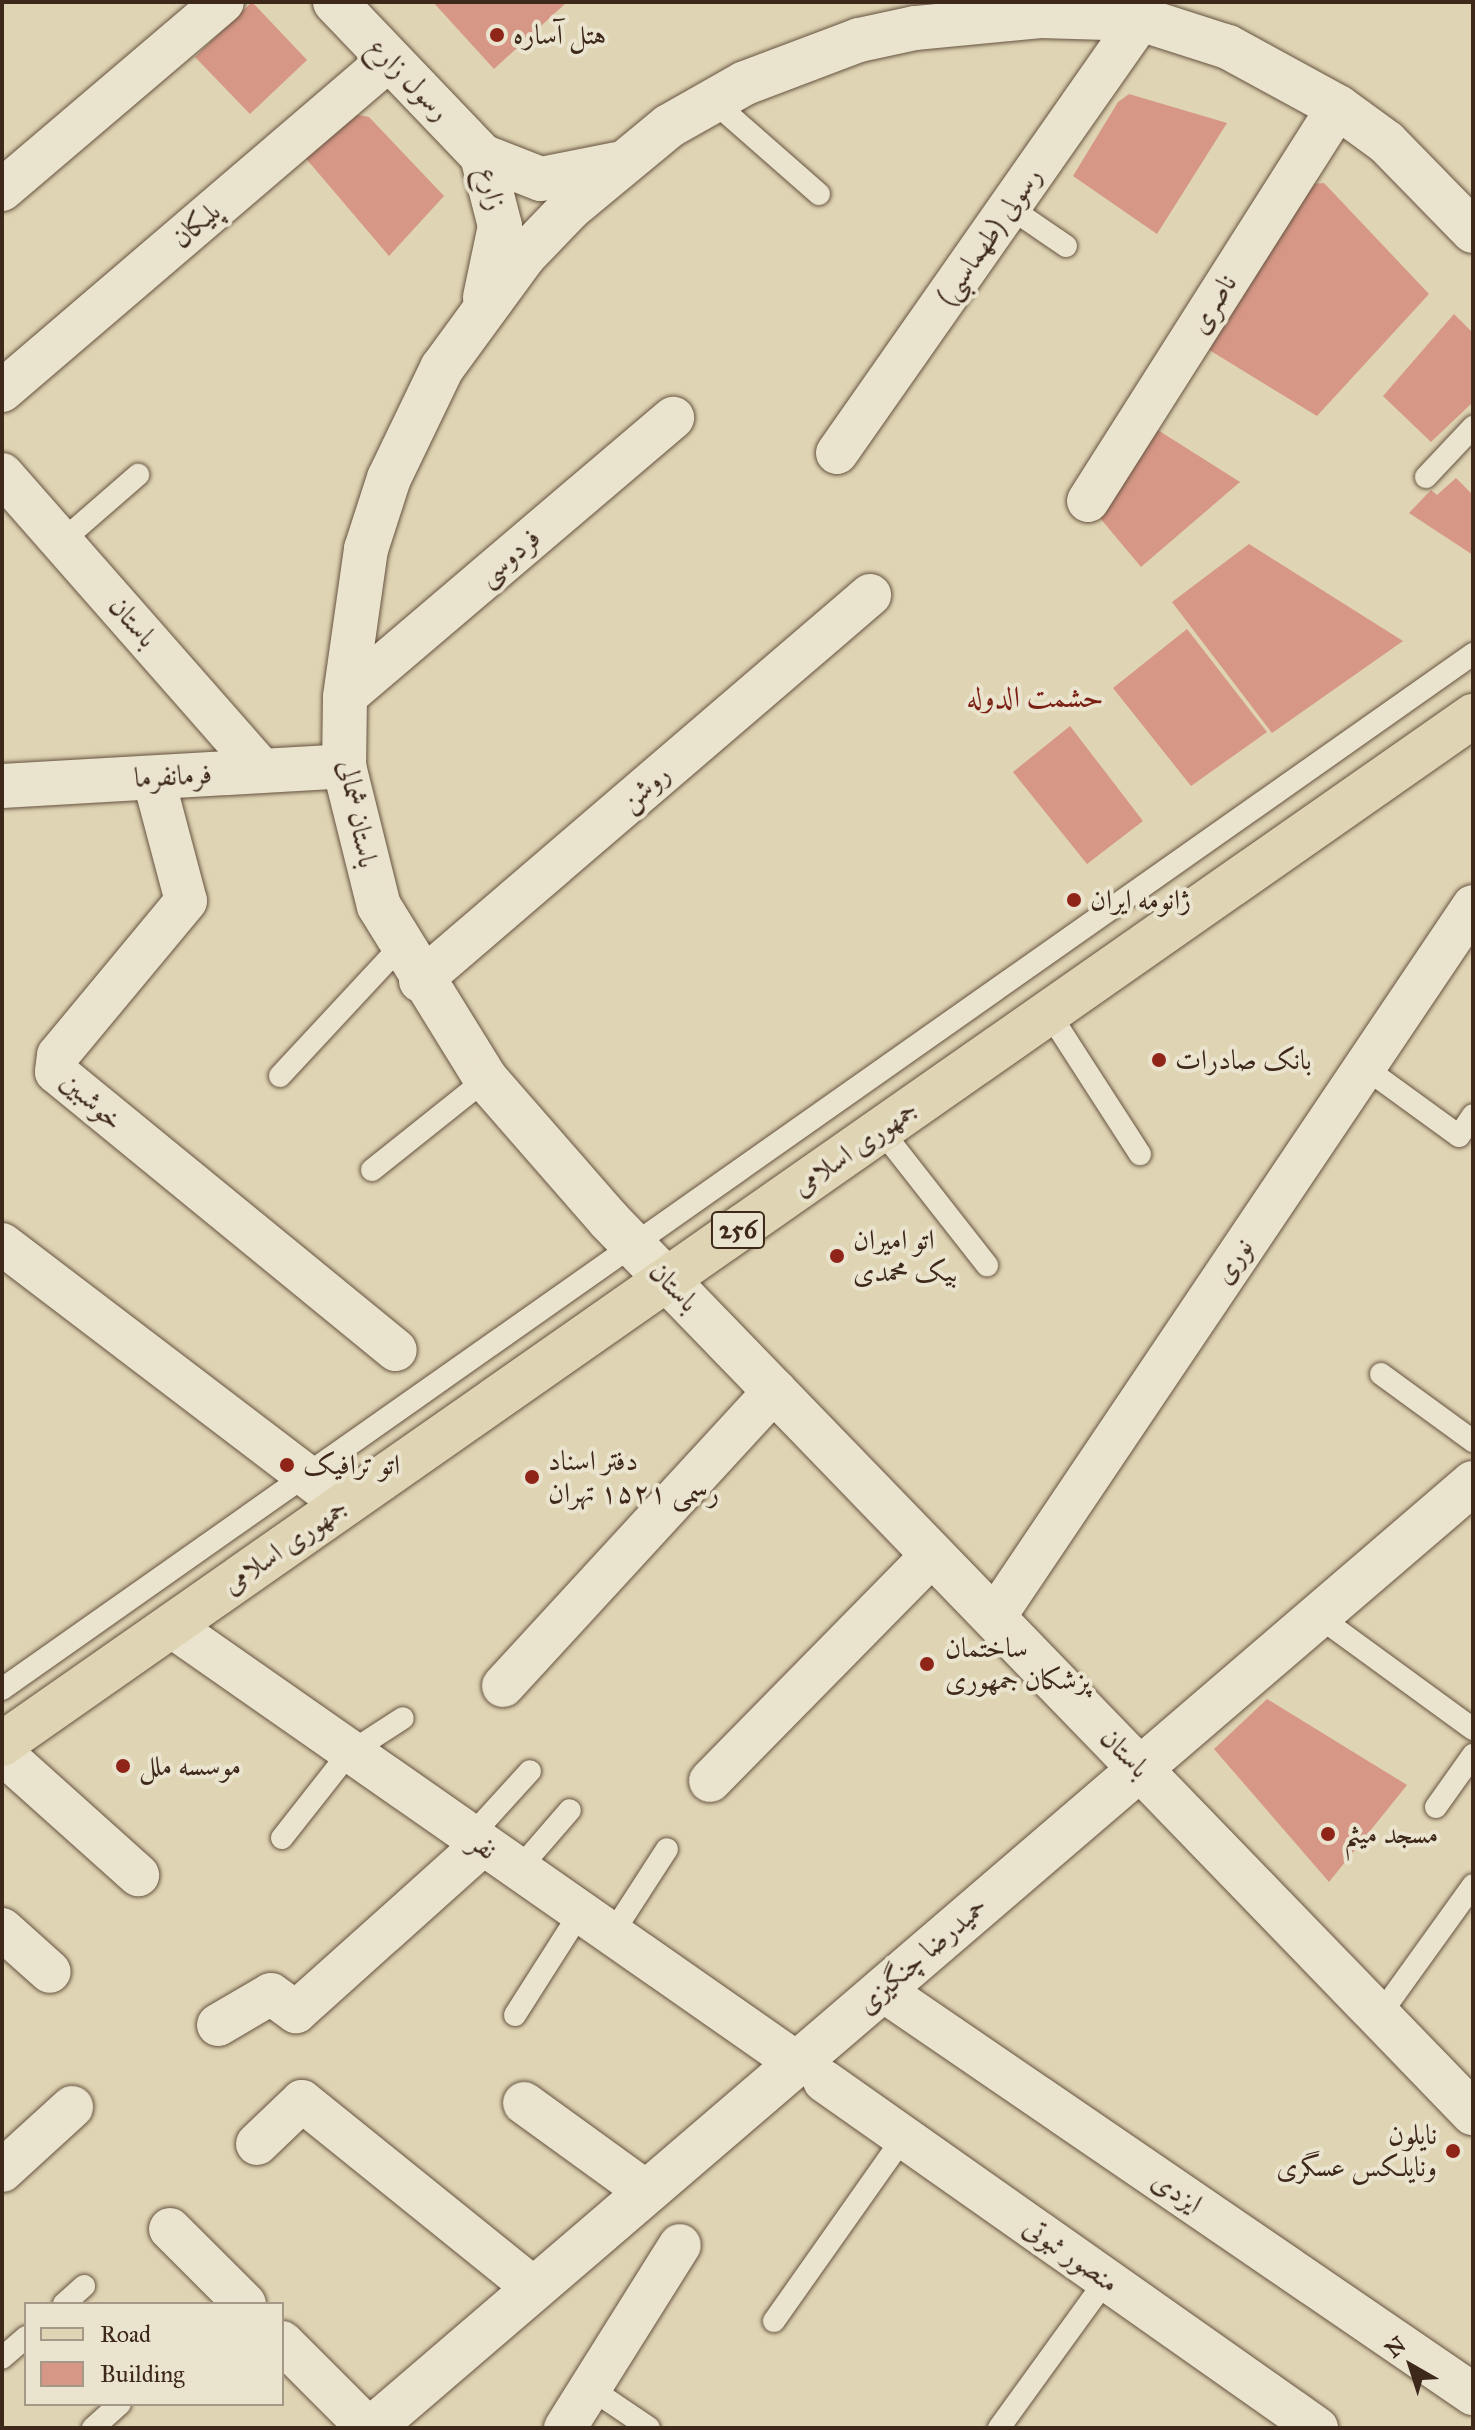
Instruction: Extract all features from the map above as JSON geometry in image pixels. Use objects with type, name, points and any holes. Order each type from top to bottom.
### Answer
[{"type":"main road","name":"جمهوری اسلامی","points":[[2,1744],[1473,716]]},
{"type":"street","points":[[2,190],[223,2]]},
{"type":"street","name":"رسول زارع","points":[[335,2],[482,156]]},
{"type":"street","points":[[480,311],[524,256],[619,164],[713,101],[859,40],[915,28],[1040,16],[1142,10],[1228,47],[1338,107],[1386,142],[1473,231]]},
{"type":"street","name":"رسولی (طهماسبی)","points":[[837,453],[1142,10]]},
{"type":"street","name":"پلیکان","points":[[2,391],[390,59]]},
{"type":"street","name":"ناصری","points":[[1088,501],[1338,107]]},
{"type":"street","name":"زارع","points":[[482,156],[541,179],[619,164]]},
{"type":"street","name":"زارع","points":[[480,311],[500,226],[482,156]]},
{"type":"street","name":"باستان شمالی","points":[[480,311],[417,412],[389,478],[366,549],[345,697],[344,766],[379,906],[410,964],[486,1079],[622,1232]]},
{"type":"street","name":"فردوسی","points":[[345,697],[673,418]]},
{"type":"street","name":"باستان","points":[[2,474],[263,771]]},
{"type":"street","name":"روشن","points":[[410,964],[870,595]]},
{"type":"street","name":"فرمانفرما","points":[[2,786],[344,766]]},
{"type":"street","name":"خوشبین","points":[[153,777],[186,901],[58,1055],[56,1072],[396,1350]]},
{"type":"street","name":"نوری","points":[[994,1618],[1473,906]]},
{"type":"street","name":"باستان","points":[[622,1232],[1473,2113]]},
{"type":"street","points":[[2,1244],[344,1505]]},
{"type":"street","points":[[503,1686],[775,1390]]},
{"type":"street","name":"حمیدرضا چنگیزی","points":[[370,2428],[647,2192],[810,2072],[882,1990],[1471,1487]]},
{"type":"street","points":[[710,1781],[933,1554]]},
{"type":"street","name":"نفر","points":[[171,1626],[810,2072]]},
{"type":"street","points":[[2,1753],[138,1875]]},
{"type":"street","points":[[218,2025],[271,1994],[296,2012],[476,1841]]},
{"type":"street","points":[[2,1929],[50,1972]]},
{"type":"street","name":"ایزدی","points":[[882,1990],[1473,2394]]},
{"type":"street","name":"منصور ثبوتی","points":[[810,2072],[1317,2428]]},
{"type":"street","points":[[257,2144],[302,2101],[535,2289]]},
{"type":"street","points":[[524,2103],[647,2192]]},
{"type":"street","points":[[2,2171],[72,2107]]},
{"type":"street","points":[[170,2229],[243,2302]]},
{"type":"street","points":[[565,2428],[680,2245]]},
{"type":"street","points":[[284,2344],[370,2428]]},
{"type":"lane","points":[[713,101],[819,194]]},
{"type":"lane","points":[[1009,207],[1066,246]]},
{"type":"lane","points":[[1426,477],[1473,427]]},
{"type":"lane","points":[[62,541],[138,475]]},
{"type":"lane","points":[[2,1689],[305,1476],[622,1232],[1473,654]]},
{"type":"lane","points":[[280,1076],[410,964]]},
{"type":"lane","points":[[1049,1013],[1140,1154]]},
{"type":"lane","points":[[1364,1067],[1459,1136],[1473,1115]]},
{"type":"lane","points":[[372,1170],[486,1079]]},
{"type":"lane","points":[[881,1130],[987,1265]]},
{"type":"lane","points":[[1381,1374],[1473,1441]]},
{"type":"lane","points":[[1318,1616],[1473,1729]]},
{"type":"lane","points":[[282,1838],[349,1753],[403,1718]]},
{"type":"lane","points":[[1436,1807],[1473,1755]]},
{"type":"lane","points":[[476,1841],[530,1771]]},
{"type":"lane","points":[[518,1870],[570,1810]]},
{"type":"lane","points":[[515,2015],[667,1849]]},
{"type":"lane","points":[[1379,2016],[1473,1885]]},
{"type":"lane","points":[[774,2321],[904,2137]]},
{"type":"lane","points":[[999,2428],[1106,2280]]},
{"type":"lane","points":[[66,2302],[84,2286]]},
{"type":"lane","points":[[2,2358],[24,2339]]},
{"type":"lane","points":[[590,2388],[649,2428]]},
{"type":"lane","points":[[93,2428],[118,2406]]},
{"type":"building","points":[[252,2],[307,60],[250,114],[195,57]]},
{"type":"building","name":"هتل آساره","points":[[433,2],[567,2],[494,69]]},
{"type":"building","points":[[1129,94],[1227,123],[1157,234],[1073,176],[1118,102]]},
{"type":"building","points":[[353,114],[369,117],[444,196],[389,256],[303,155]]},
{"type":"building","points":[[1324,183],[1429,294],[1317,416],[1206,348],[1312,184]]},
{"type":"building","points":[[1454,314],[1473,333],[1473,402],[1431,442],[1383,396]]},
{"type":"building","points":[[1153,427],[1240,482],[1141,567],[1095,512]]},
{"type":"building","points":[[1456,478],[1473,495],[1473,555],[1409,513],[1431,490],[1437,495]]},
{"type":"building","points":[[1249,544],[1403,641],[1272,733],[1172,602]]},
{"type":"building","points":[[1187,629],[1267,732],[1191,786],[1113,688]]},
{"type":"building","points":[[1070,726],[1143,821],[1087,864],[1013,772]]},
{"type":"building","name":"مسجد میثم","points":[[1267,1699],[1407,1785],[1329,1882],[1214,1749]]},
{"type":"place","name":"هتل آساره","points":[[497,35]]},
{"type":"place","name":"ژانومه ایران","points":[[1074,900]]},
{"type":"place","name":"بانک صادرات","points":[[1159,1060]]},
{"type":"place","name":"اتو امیران بیک محمدی","points":[[837,1256]]},
{"type":"place","name":"اتو ترافیک","points":[[287,1465]]},
{"type":"place","name":"دفتر اسناد رسمی ۱۵۲۱ تهران","points":[[532,1477]]},
{"type":"place","name":"ساختمان پزشکان جمهوری","points":[[927,1664]]},
{"type":"place","name":"موسسه ملل","points":[[123,1766]]},
{"type":"place","name":"مسجد میثم","points":[[1328,1834]]},
{"type":"place","name":"نایلون ونایلکس عسگری","points":[[1453,2151]]},
{"type":"district","name":"حشمت الدوله","points":[[1035,697]]}]
